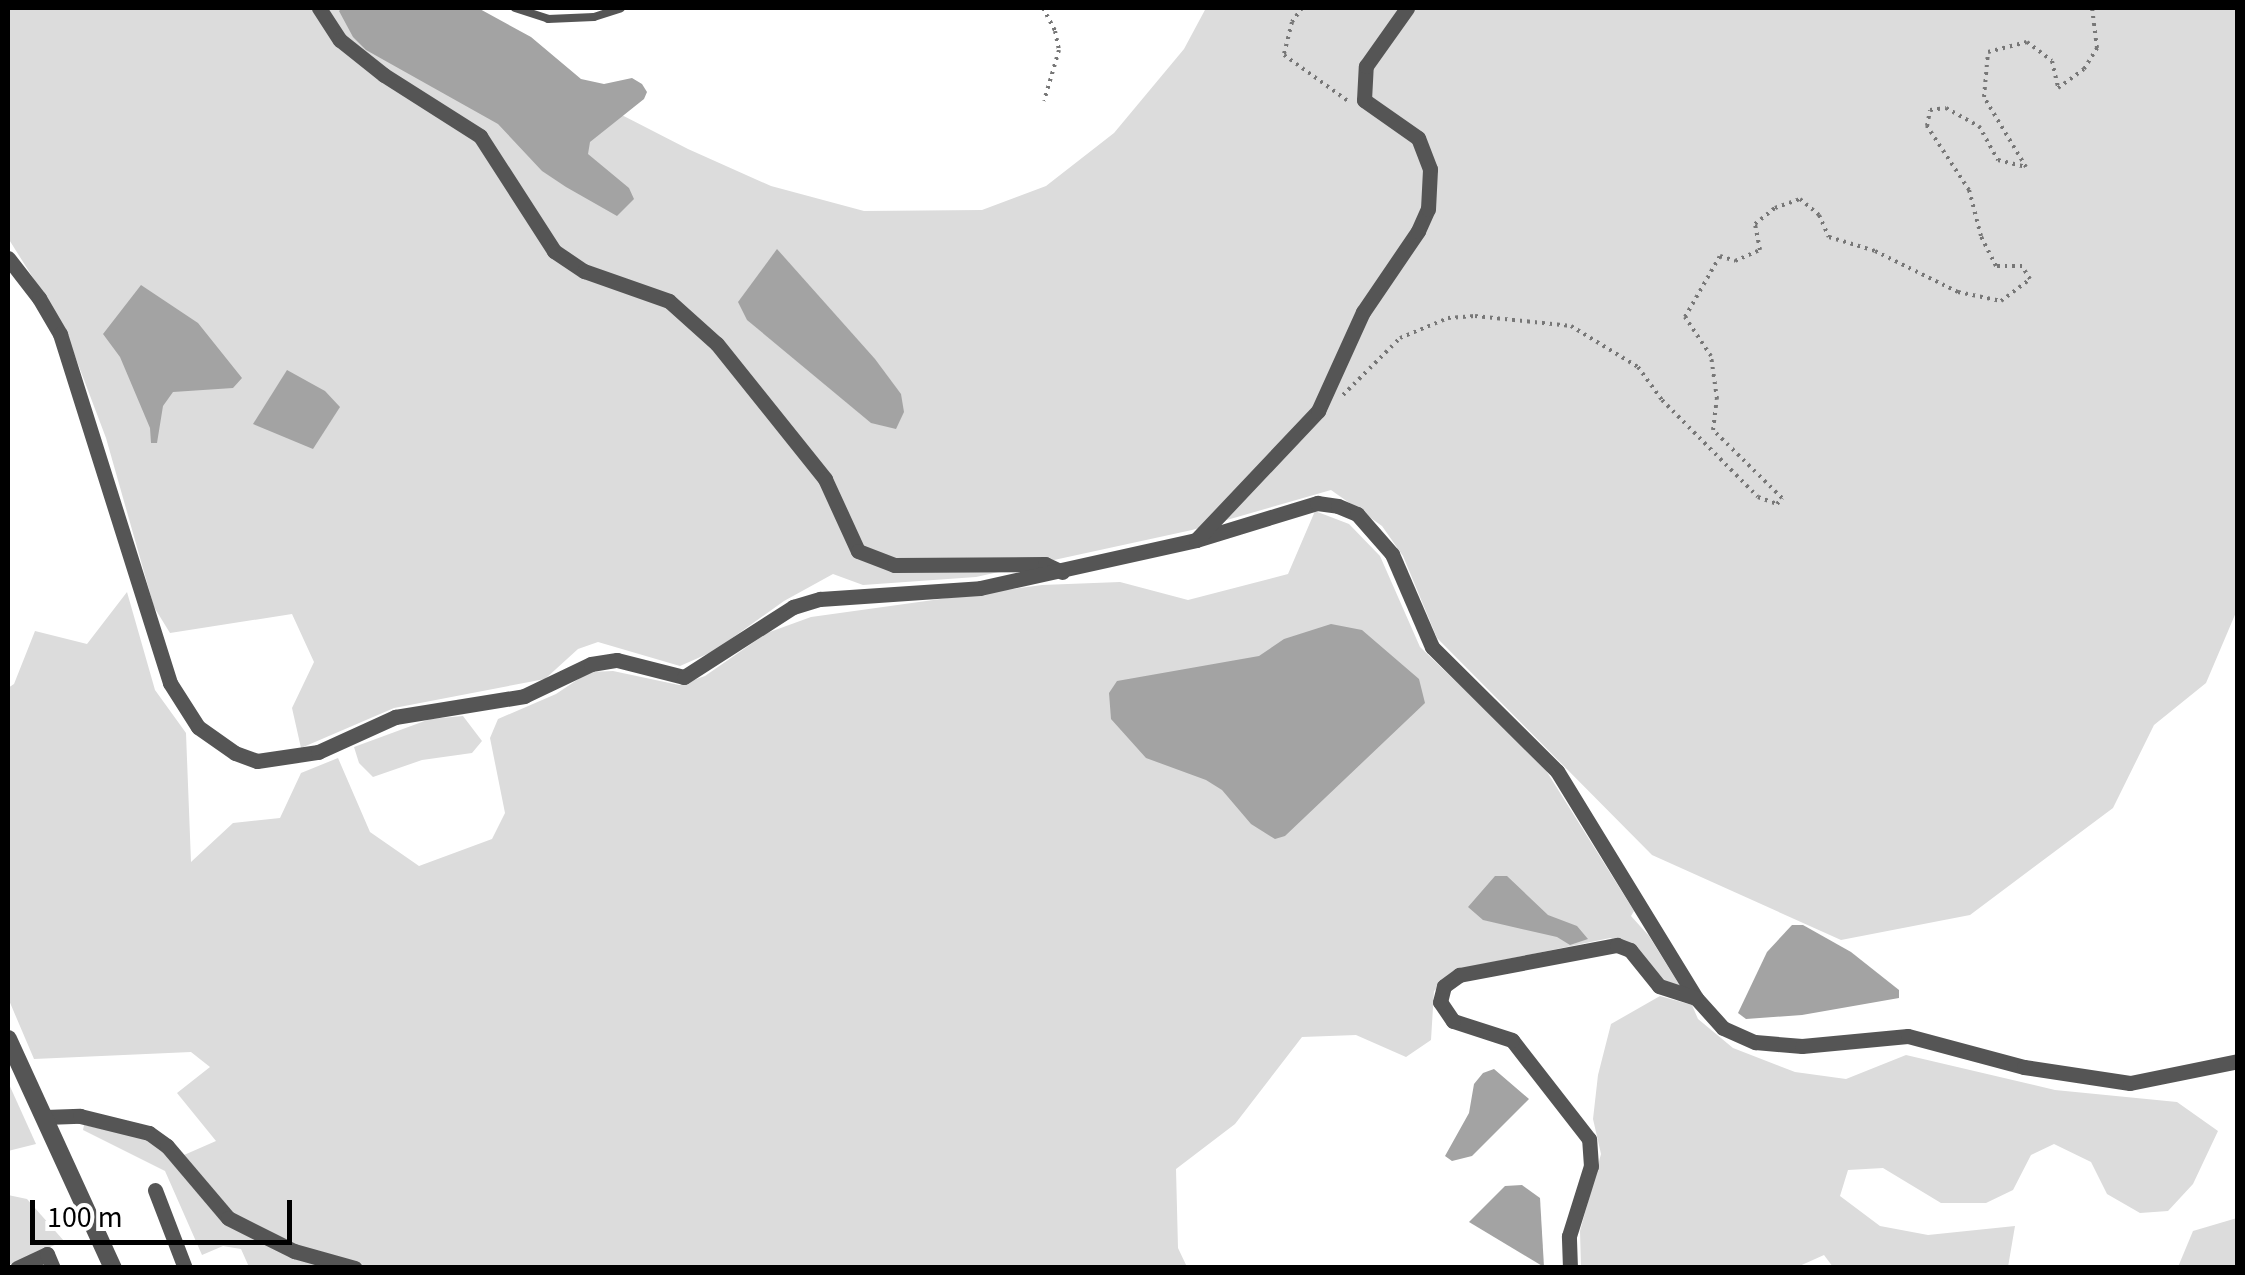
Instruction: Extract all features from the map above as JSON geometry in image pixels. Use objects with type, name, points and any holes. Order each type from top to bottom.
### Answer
[{"type":"street","points":[[319,8],[329,26],[354,52],[480,136],[554,251],[584,271],[669,301],[717,344],[825,480],[858,551],[894,565],[1045,564],[1062,572]]},
{"type":"street","points":[[1196,540],[1318,411],[1362,312],[1418,231],[1432,189],[1426,154],[1418,138],[1369,106],[1364,93],[1366,66],[1406,8]]},
{"type":"street","points":[[8,258],[60,334],[170,683],[198,727],[235,753],[257,761],[318,752],[394,718],[524,696],[591,664],[617,660],[684,676],[792,607],[820,599],[980,588],[1196,540],[1317,503],[1357,514],[1392,554],[1432,648],[1557,772],[1696,998],[1723,1028],[1756,1042],[1802,1046],[1908,1036],[2024,1067],[2130,1083],[2238,1062]]},
{"type":"street","points":[[1570,1268],[1569,1236],[1591,1166],[1590,1138],[1512,1040],[1452,1021],[1440,1002],[1444,986],[1459,974],[1618,945],[1630,950],[1659,986],[1696,998]]},
{"type":"street","points":[[8,1040],[113,1268]]},
{"type":"street","points":[[45,1117],[80,1116],[149,1133],[167,1146],[228,1218],[294,1251],[354,1268]]},
{"type":"street","points":[[155,1190],[185,1268]]},
{"type":"street","points":[[16,1268],[47,1254],[52,1268]]},
{"type":"lane","points":[[516,8],[548,18],[594,16],[621,8]]},
{"type":"path","points":[[1043,8],[1056,31],[1059,50],[1044,101]]},
{"type":"path","points":[[1302,8],[1292,22],[1284,54],[1348,102],[1369,106]]},
{"type":"path","points":[[1318,411],[1339,400],[1400,338],[1448,318],[1572,326],[1638,367],[1662,400],[1745,484],[1769,504],[1777,504],[1782,498],[1713,430],[1717,399],[1711,356],[1684,316],[1720,256],[1735,261],[1760,250],[1755,224],[1775,208],[1800,199],[1819,214],[1829,237],[1875,251],[1958,292],[2000,301],[2030,279],[2022,266],[1996,266],[1981,236],[1969,190],[1927,126],[1930,110],[1946,108],[1978,126],[1998,160],[2026,167],[1984,97],[1988,52],[2027,42],[2052,61],[2058,88],[2084,70],[2096,48],[2092,8]]},
{"type":"shaded area","points":[[8,8],[466,8],[577,92],[688,149],[771,186],[864,211],[982,210],[1046,186],[1114,133],[1184,49],[1206,8],[2237,8],[2237,610],[2206,683],[2154,725],[2113,808],[1970,915],[1841,940],[1652,855],[1437,638],[1403,556],[1382,526],[1331,490],[1192,530],[976,577],[863,585],[833,574],[784,601],[714,651],[680,666],[598,642],[578,649],[545,679],[394,708],[301,748],[292,708],[314,662],[292,614],[170,633],[154,607],[106,438],[64,327],[8,238]]},
{"type":"shaded area","points":[[478,8],[531,37],[581,79],[604,84],[632,78],[642,84],[647,92],[644,99],[590,142],[588,154],[629,188],[634,199],[617,216],[566,187],[542,171],[498,124],[366,50],[353,37],[339,11]]},
{"type":"shaded area","points":[[777,249],[901,394],[904,412],[896,429],[871,423],[747,320],[738,302]]},
{"type":"shaded area","points":[[141,285],[198,323],[242,378],[233,388],[173,392],[163,406],[157,443],[151,443],[150,428],[120,357],[103,334]]},
{"type":"shaded area","points":[[287,370],[325,391],[340,407],[313,449],[253,424]]},
{"type":"shaded area","points":[[1315,511],[1349,524],[1380,556],[1420,647],[1542,764],[1634,911],[1631,916],[1649,936],[1680,986],[1667,983],[1634,946],[1610,938],[1459,969],[1434,991],[1431,1040],[1406,1057],[1356,1035],[1302,1037],[1235,1124],[1176,1169],[1178,1248],[1187,1267],[249,1267],[241,1249],[223,1246],[202,1255],[165,1171],[83,1130],[84,1125],[144,1138],[184,1155],[216,1141],[177,1093],[210,1067],[191,1052],[34,1059],[8,998],[8,688],[14,684],[35,631],[87,644],[127,592],[155,690],[186,733],[191,862],[233,823],[280,818],[301,773],[338,758],[370,832],[419,866],[492,839],[505,813],[490,738],[498,719],[556,694],[589,672],[613,671],[679,685],[705,676],[767,633],[811,617],[1042,585],[1120,582],[1188,600],[1288,574]]},
{"type":"shaded area","points":[[1331,624],[1362,630],[1419,679],[1425,703],[1285,836],[1275,839],[1251,824],[1222,790],[1206,780],[1146,758],[1111,719],[1109,693],[1117,681],[1259,656],[1284,639]]},
{"type":"shaded area","points":[[463,716],[482,741],[472,753],[422,760],[373,777],[359,763],[354,747],[430,719]]},
{"type":"shaded area","points":[[1495,876],[1507,876],[1548,915],[1577,926],[1588,939],[1570,945],[1557,937],[1483,920],[1468,907]]},
{"type":"shaded area","points":[[1792,925],[1803,925],[1851,952],[1899,990],[1899,998],[1802,1015],[1746,1019],[1738,1013],[1767,952]]},
{"type":"shaded area","points":[[1660,996],[1692,1005],[1698,1019],[1733,1048],[1795,1072],[1846,1079],[1906,1055],[2055,1090],[2177,1102],[2218,1131],[2193,1184],[2168,1211],[2140,1213],[2107,1194],[2091,1162],[2054,1144],[2031,1155],[2013,1190],[1986,1203],[1941,1203],[1883,1168],[1848,1170],[1840,1196],[1880,1226],[1928,1235],[2015,1226],[2008,1267],[1833,1267],[1824,1255],[1795,1268],[1581,1267],[1580,1231],[1601,1154],[1593,1119],[1598,1075],[1611,1024]]},
{"type":"shaded area","points":[[1494,1069],[1529,1099],[1472,1156],[1452,1161],[1445,1156],[1469,1113],[1474,1084],[1483,1073]]},
{"type":"shaded area","points":[[8,1082],[36,1144],[8,1151]]},
{"type":"shaded area","points":[[1522,1185],[1540,1198],[1544,1267],[1469,1222],[1505,1186]]},
{"type":"shaded area","points":[[8,1195],[27,1199],[64,1241],[8,1265]]},
{"type":"shaded area","points":[[2237,1218],[2237,1267],[2178,1267],[2193,1231]]}]
